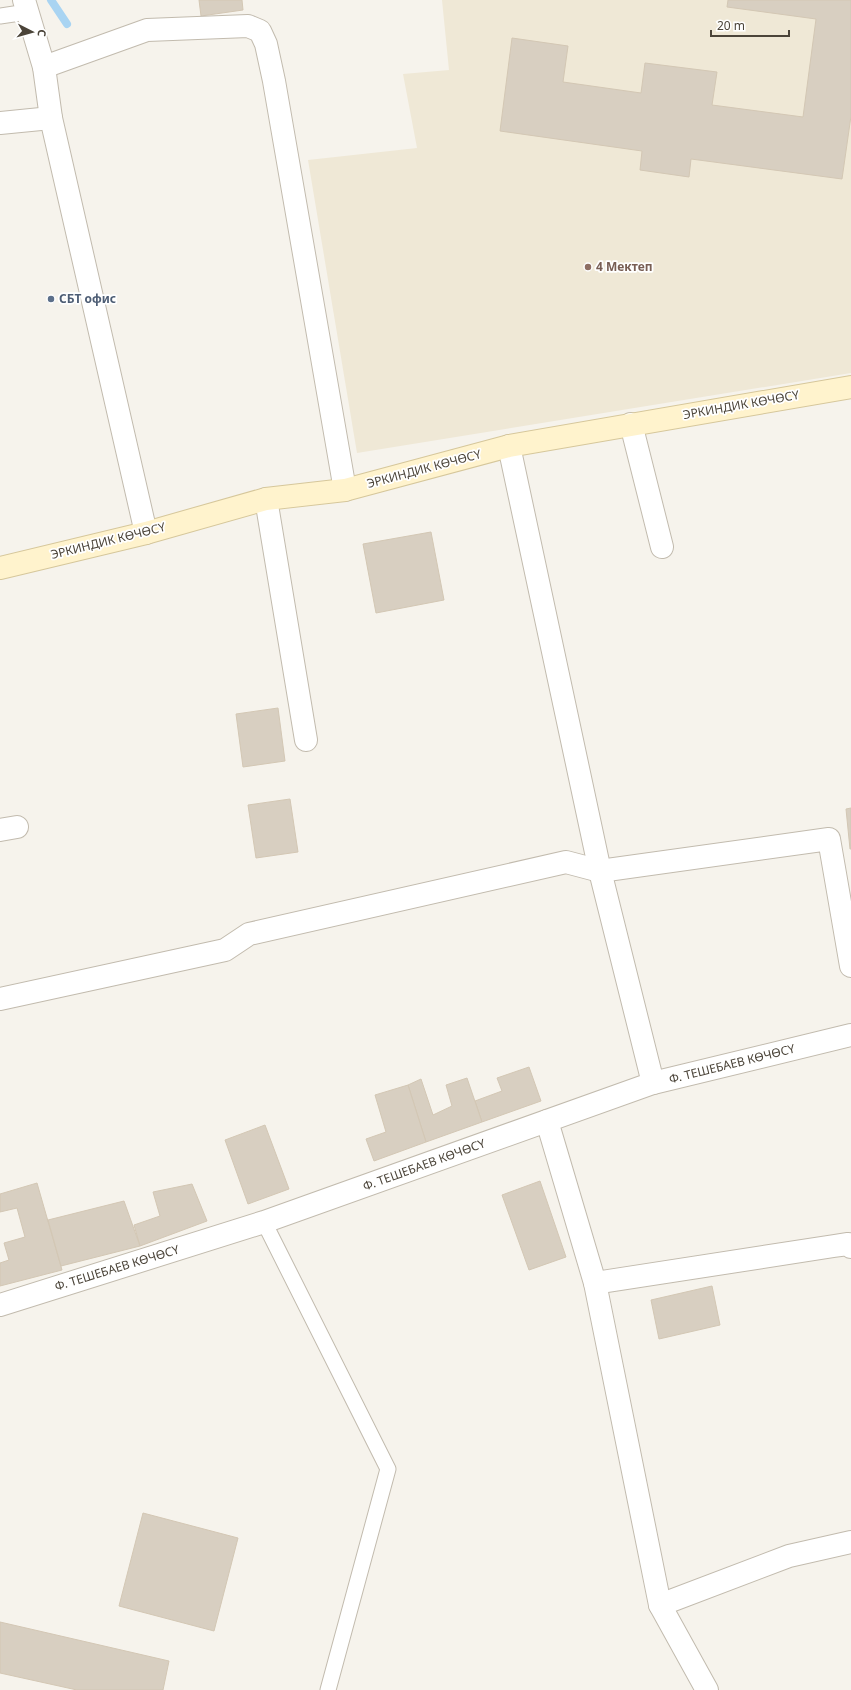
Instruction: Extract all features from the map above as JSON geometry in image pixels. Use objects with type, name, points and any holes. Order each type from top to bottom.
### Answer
[{"type":"main road","name":"ЭРКИНДИК КӨЧӨСҮ","points":[[0,568],[146,533],[266,499],[345,490],[509,446],[851,386]]},
{"type":"street","points":[[25,6],[44,68],[51,118],[146,533]]},
{"type":"street","points":[[44,68],[147,30],[248,26],[260,32],[266,44],[274,81],[345,490]]},
{"type":"street","points":[[0,123],[51,118]]},
{"type":"street","points":[[631,424],[662,547]]},
{"type":"street","points":[[509,446],[600,871],[653,1083]]},
{"type":"street","points":[[266,499],[306,740]]},
{"type":"street","points":[[0,999],[225,950],[249,934],[566,862],[600,871],[829,839],[851,966]]},
{"type":"street","name":"Ф. ТЕШЕБАЕВ КӨЧӨСҮ","points":[[0,1305],[264,1222],[653,1083],[851,1035]]},
{"type":"street","points":[[547,1121],[595,1283],[660,1605],[707,1690]]},
{"type":"street","points":[[595,1283],[848,1244],[851,1247]]},
{"type":"street","points":[[660,1605],[789,1556],[851,1542]]},
{"type":"lane","points":[[0,16],[25,6]]},
{"type":"lane","points":[[264,1222],[388,1469],[328,1690]]},
{"type":"shaded area","name":"4 Мектеп","points":[[442,0],[851,0],[851,373],[357,453],[308,160],[417,148],[403,74],[449,70]]},
{"type":"building","points":[[199,0],[242,0],[243,10],[201,16]]},
{"type":"building","points":[[728,0],[851,0],[851,116],[842,179],[691,159],[689,177],[640,170],[642,151],[500,131],[512,38],[568,46],[563,82],[641,93],[645,63],[717,72],[712,105],[803,117],[816,19],[727,7]]},
{"type":"building","points":[[431,532],[444,600],[376,613],[363,544]]},
{"type":"building","points":[[278,708],[285,761],[243,767],[236,714]]},
{"type":"building","points":[[290,799],[298,852],[256,858],[248,805]]},
{"type":"building","points":[[851,808],[851,849],[850,849],[846,809]]},
{"type":"building","points":[[529,1067],[541,1101],[482,1122],[475,1101],[502,1091],[497,1078]]},
{"type":"building","points":[[467,1078],[482,1122],[426,1142],[408,1085],[421,1079],[433,1115],[452,1106],[446,1085]]},
{"type":"building","points":[[408,1085],[426,1142],[374,1161],[366,1139],[386,1132],[375,1095]]},
{"type":"building","points":[[265,1125],[289,1189],[248,1204],[225,1140]]},
{"type":"building","points":[[540,1181],[566,1257],[529,1270],[502,1195]]},
{"type":"building","points":[[37,1183],[62,1270],[0,1286],[0,1263],[9,1260],[4,1243],[25,1237],[17,1208],[0,1212],[0,1194]]},
{"type":"building","points":[[192,1184],[207,1221],[140,1246],[134,1225],[160,1216],[153,1192]]},
{"type":"building","points":[[124,1201],[140,1246],[61,1266],[48,1220]]},
{"type":"building","points":[[712,1286],[720,1325],[659,1339],[651,1300]]},
{"type":"building","points":[[143,1513],[238,1538],[214,1631],[119,1606]]},
{"type":"building","points":[[0,1622],[169,1661],[163,1690],[77,1690],[0,1673]]},
{"type":"waterway","points":[[51,0],[67,24]]},
{"type":"place","name":"4 Мектеп","points":[[588,267]]},
{"type":"place","name":"СБТ офис","points":[[51,299]]}]
